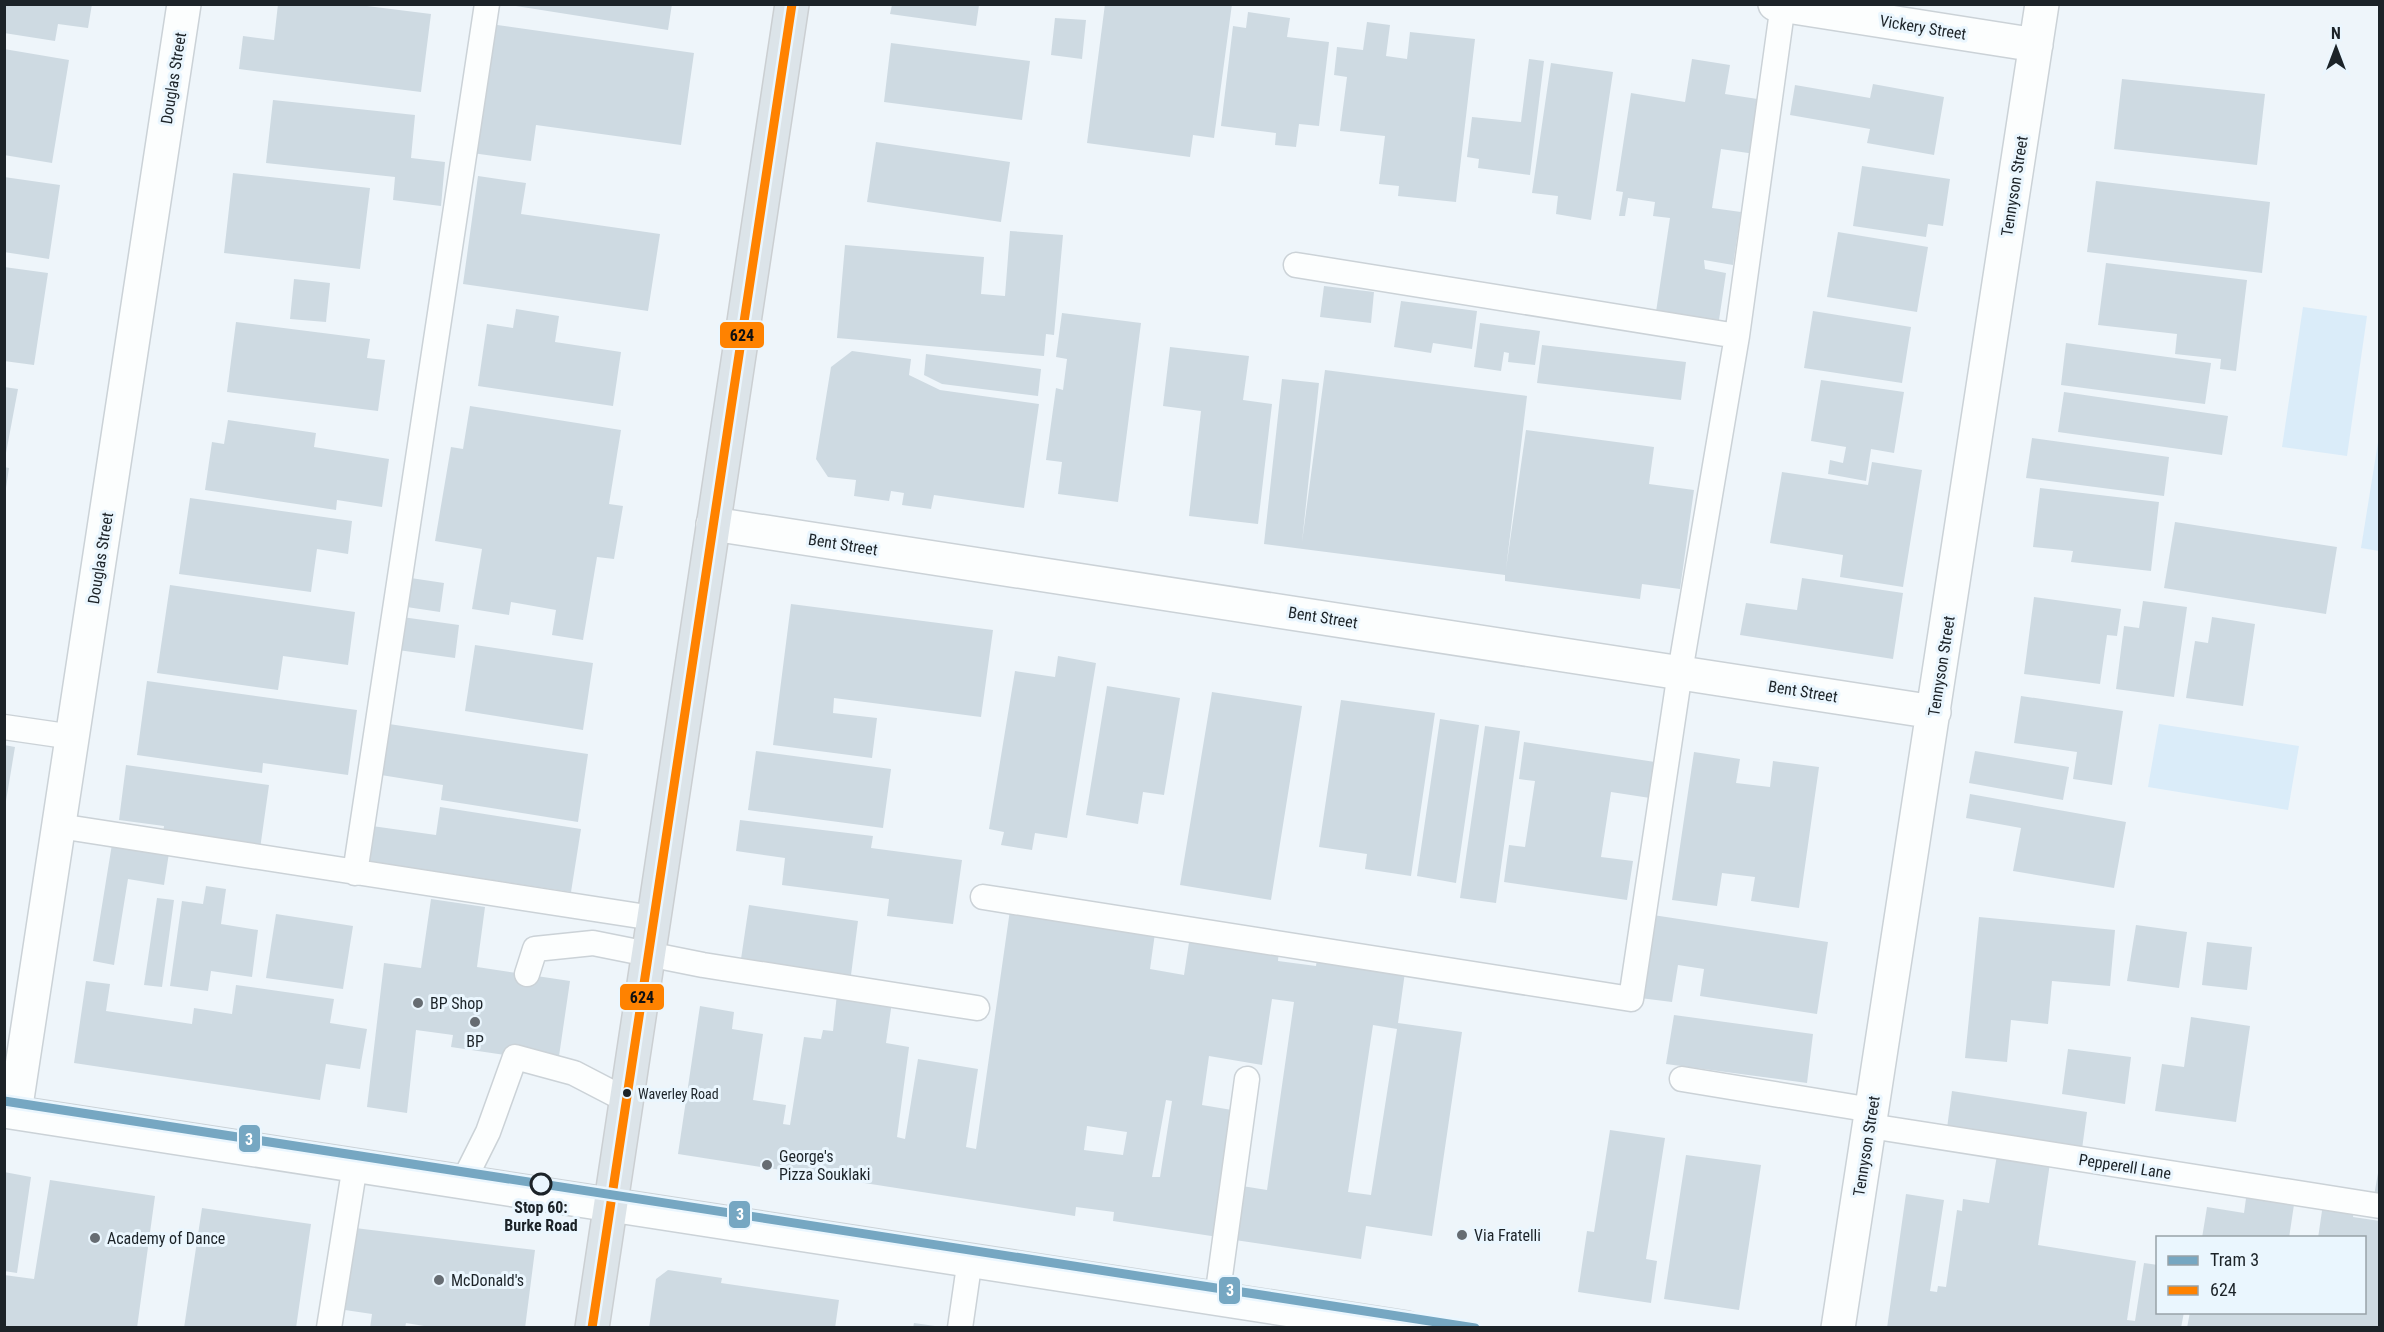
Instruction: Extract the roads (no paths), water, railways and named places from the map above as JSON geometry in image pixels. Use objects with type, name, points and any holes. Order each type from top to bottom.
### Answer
[{"type":"main road","points":[[592,1328],[792,4]]},
{"type":"street","name":"Douglas Street","points":[[10,1111],[73,738],[184,4]]},
{"type":"street","name":"Tennyson Street","points":[[1839,1328],[2042,4]]},
{"type":"street","name":"Vickery Street","points":[[1780,5],[2036,45]]},
{"type":"street","name":"Bent Street","points":[[712,524],[1934,712]]},
{"type":"street","points":[[10,1111],[1407,1328]]},
{"type":"lane","points":[[355,873],[487,4]]},
{"type":"lane","points":[[983,897],[1631,999],[1680,672],[1737,336],[1780,5]]},
{"type":"lane","points":[[1296,265],[1737,336]]},
{"type":"lane","points":[[4,727],[73,738]]},
{"type":"lane","points":[[59,826],[653,918]]},
{"type":"lane","points":[[527,974],[535,949],[593,944],[648,955],[977,1008]]},
{"type":"lane","points":[[463,1182],[488,1132],[515,1057],[574,1073],[626,1100]]},
{"type":"lane","name":"Pepperell Lane","points":[[1682,1078],[1871,1118],[2379,1206]]},
{"type":"lane","points":[[1217,1298],[1247,1079]]},
{"type":"lane","points":[[329,1328],[354,1165]]},
{"type":"lane","points":[[960,1328],[970,1259]]},
{"type":"tram line","name":"3","points":[[4,1101],[1475,1328]]},
{"type":"place","name":"BP Shop","points":[[418,1003]]},
{"type":"place","name":"BP","points":[[475,1022]]},
{"type":"place","name":"Waverley Road","points":[[627,1093]]},
{"type":"place","name":"George's Pizza Souklaki","points":[[767,1165]]},
{"type":"place","name":"Stop 60: Burke Road","points":[[541,1184]]},
{"type":"place","name":"Via Fratelli","points":[[1462,1235]]},
{"type":"place","name":"Academy of Dance","points":[[95,1238]]},
{"type":"place","name":"McDonald's","points":[[439,1280]]}]
